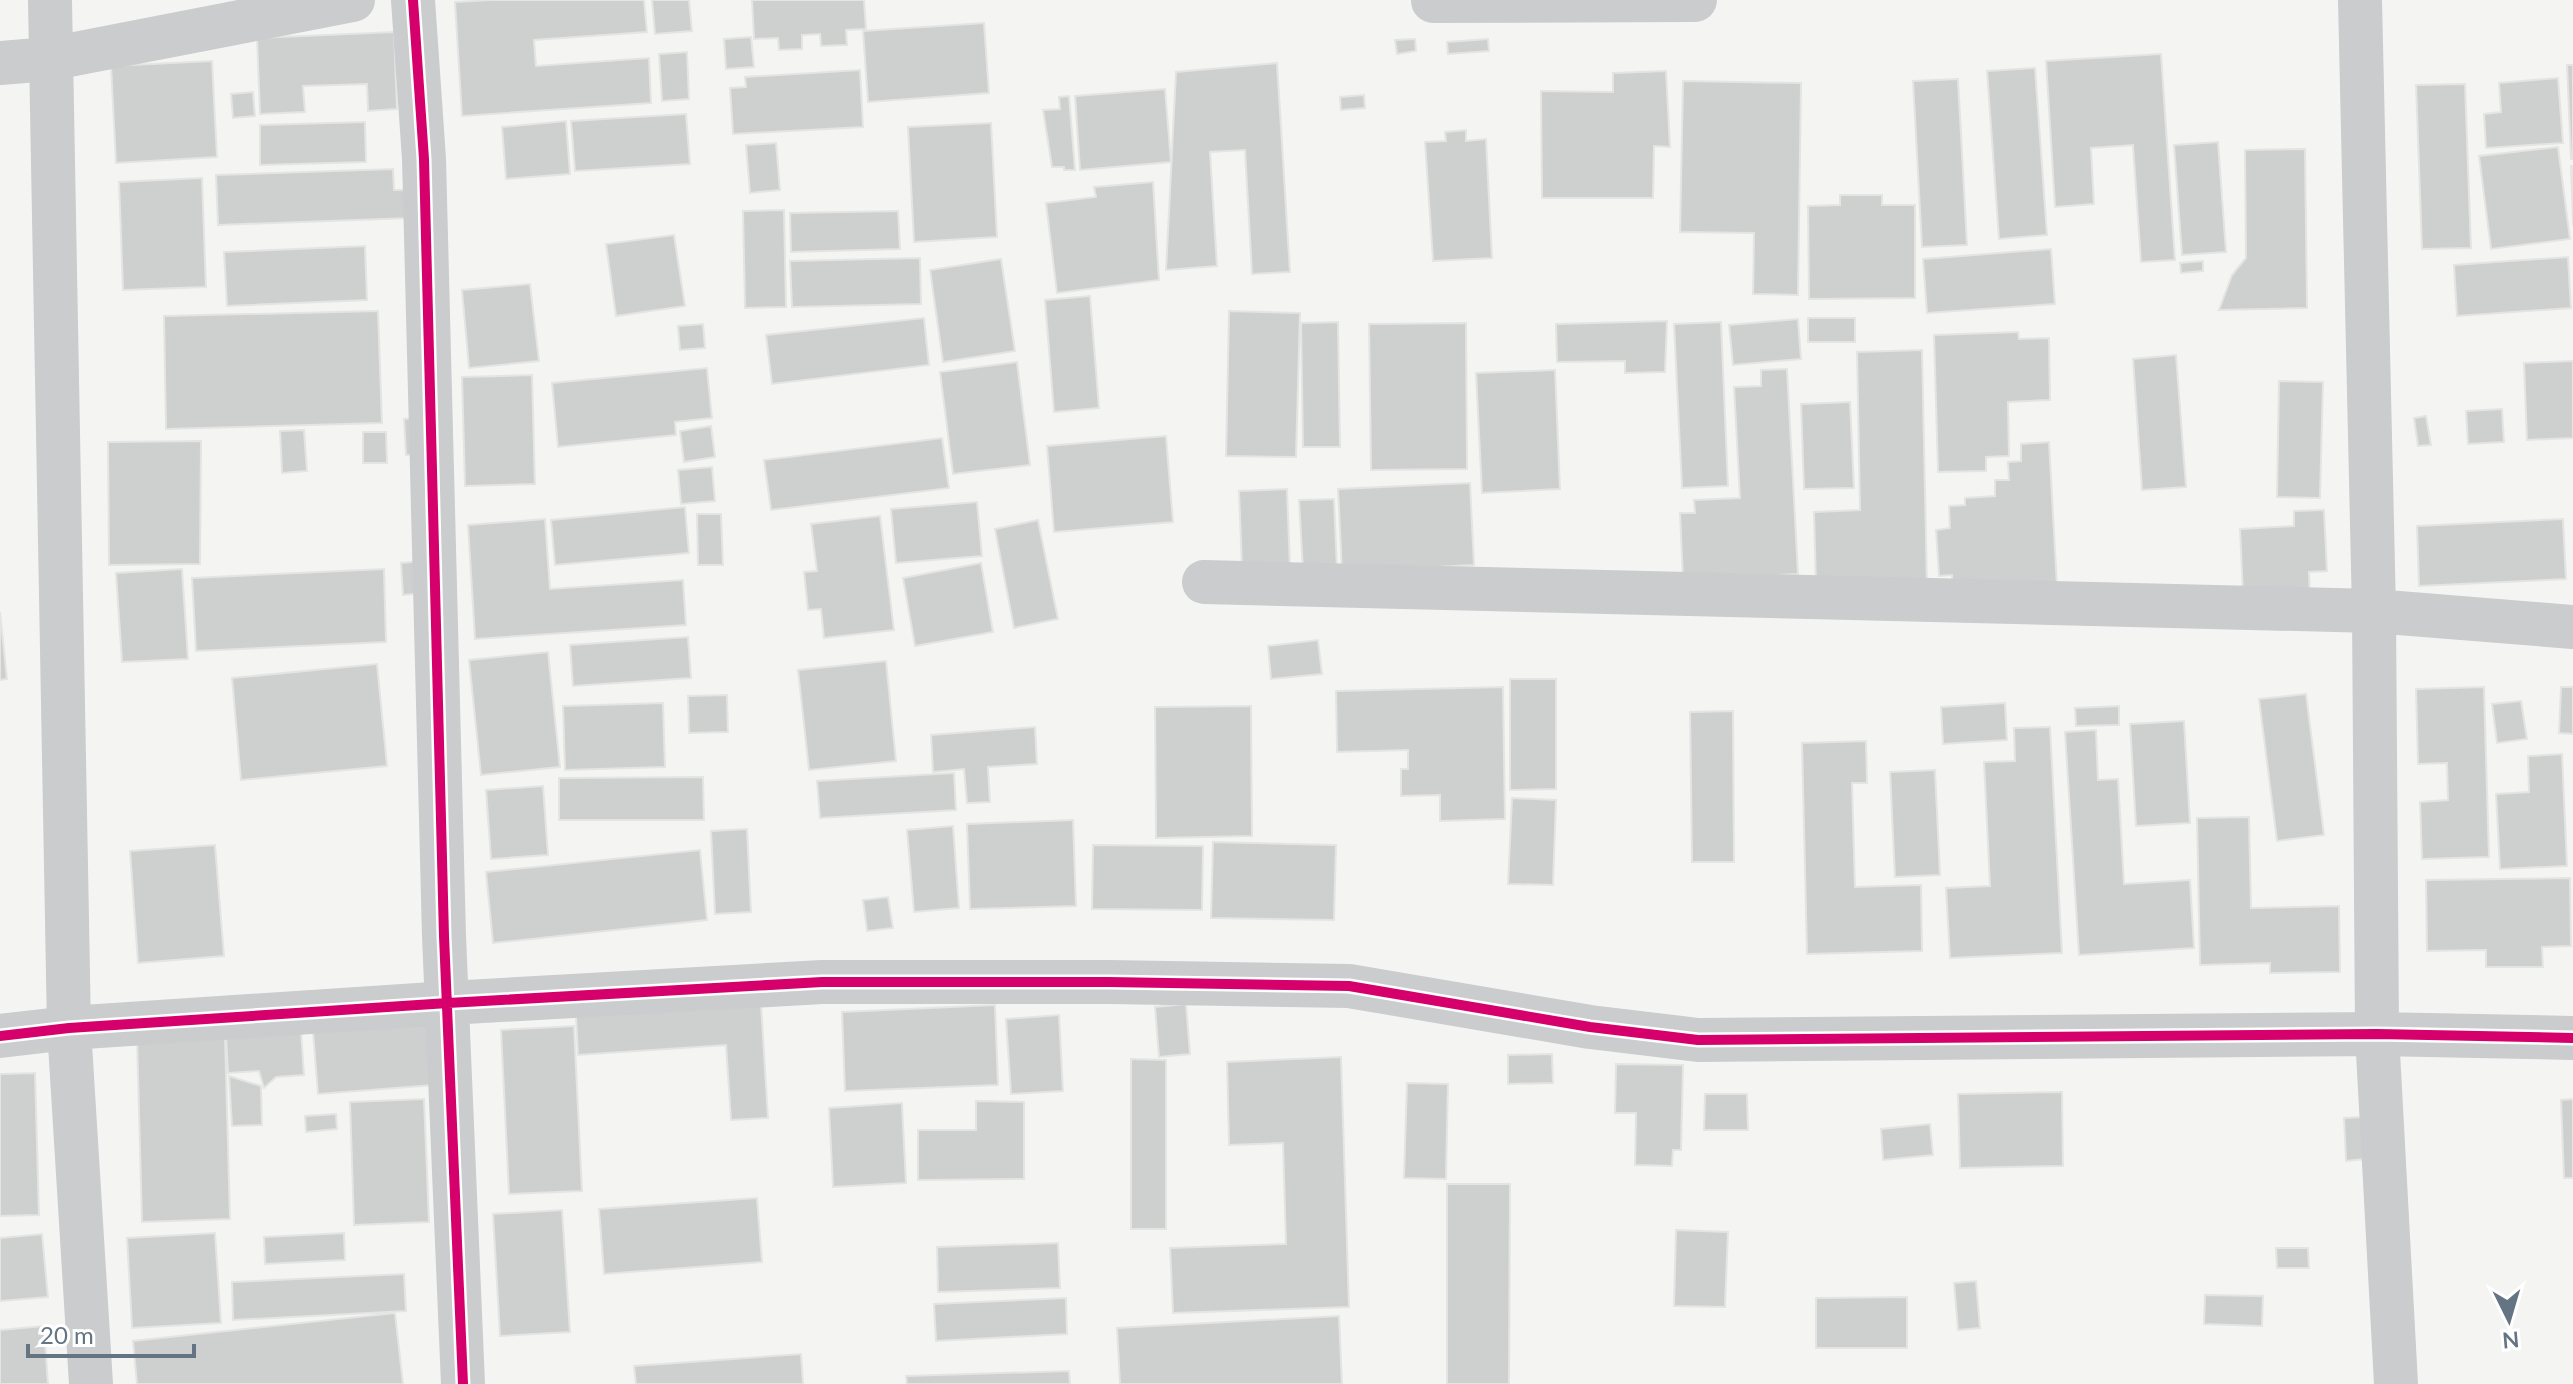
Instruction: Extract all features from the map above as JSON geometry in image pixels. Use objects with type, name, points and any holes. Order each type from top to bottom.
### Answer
[{"type":"street","points":[[50,0],[69,1028],[91,1384]]},
{"type":"street","points":[[0,63],[49,59],[353,0]]},
{"type":"street","points":[[413,0],[424,159],[448,1003],[463,1384]]},
{"type":"street","points":[[1433,1],[1695,0]]},
{"type":"street","points":[[2360,0],[2374,611],[2377,1034],[2396,1384]]},
{"type":"street","points":[[1204,582],[2374,611],[2573,627]]},
{"type":"street","points":[[0,1036],[69,1028],[448,1003],[822,982],[1349,986],[1590,1027],[1698,1040],[2377,1034],[2573,1038]]},
{"type":"building","points":[[644,0],[647,32],[534,40],[536,66],[649,58],[651,103],[462,116],[455,2]]},
{"type":"building","points":[[652,0],[689,0],[692,31],[655,34]]},
{"type":"building","points":[[752,0],[864,0],[866,29],[846,30],[847,45],[821,46],[820,34],[802,35],[802,49],[779,50],[778,38],[754,39]]},
{"type":"building","points":[[984,23],[989,93],[868,102],[863,31]]},
{"type":"building","points":[[394,32],[397,109],[368,111],[367,84],[303,86],[305,112],[260,114],[257,38]]},
{"type":"building","points":[[751,37],[754,67],[726,69],[724,39]]},
{"type":"building","points":[[1415,39],[1416,51],[1397,54],[1395,40]]},
{"type":"building","points":[[1488,39],[1489,51],[1448,54],[1447,42]]},
{"type":"building","points":[[687,52],[689,99],[662,101],[659,54]]},
{"type":"building","points":[[2161,54],[2175,260],[2141,262],[2133,145],[2091,148],[2094,204],[2055,207],[2046,61]]},
{"type":"building","points":[[212,61],[217,157],[116,163],[111,66]]},
{"type":"building","points":[[1277,63],[1290,272],[1252,274],[1245,150],[1210,152],[1217,266],[1166,270],[1176,72]]},
{"type":"building","points":[[2567,65],[2573,65],[2573,159],[2571,159]]},
{"type":"building","points":[[2035,68],[2047,235],[1999,239],[1987,71]]},
{"type":"building","points":[[860,70],[863,127],[733,134],[730,88],[746,87],[745,77]]},
{"type":"building","points":[[1666,71],[1670,147],[1654,146],[1653,198],[1542,198],[1541,91],[1613,92],[1613,73]]},
{"type":"building","points":[[2558,78],[2563,143],[2486,148],[2484,114],[2501,112],[2499,83]]},
{"type":"building","points":[[1958,79],[1967,245],[1922,247],[1913,81]]},
{"type":"building","points":[[1683,81],[1801,83],[1798,295],[1753,294],[1754,233],[1680,232]]},
{"type":"building","points":[[2465,84],[2471,248],[2422,249],[2416,85]]},
{"type":"building","points":[[1165,89],[1171,162],[1080,170],[1075,96]]},
{"type":"building","points":[[253,92],[255,116],[233,118],[231,94]]},
{"type":"building","points":[[1364,95],[1365,108],[1341,110],[1340,97]]},
{"type":"building","points":[[1069,96],[1075,170],[1052,167],[1043,110],[1060,109],[1059,97]]},
{"type":"building","points":[[686,114],[690,164],[575,171],[571,121]]},
{"type":"building","points":[[566,121],[570,174],[506,179],[502,127]]},
{"type":"building","points":[[365,122],[366,162],[260,165],[260,125]]},
{"type":"building","points":[[991,123],[997,237],[914,242],[908,127]]},
{"type":"building","points":[[1466,130],[1466,141],[1486,139],[1492,258],[1433,261],[1425,142],[1446,141],[1445,132]]},
{"type":"building","points":[[2218,142],[2226,252],[2182,255],[2174,145]]},
{"type":"building","points":[[776,143],[780,190],[750,193],[746,145]]},
{"type":"building","points":[[2558,147],[2570,239],[2491,249],[2479,156]]},
{"type":"building","points":[[2305,149],[2307,308],[2219,310],[2232,275],[2246,258],[2245,150]]},
{"type":"building","points":[[2571,166],[2573,166],[2573,225]]},
{"type":"building","points":[[393,169],[394,190],[408,190],[410,218],[218,225],[216,175]]},
{"type":"building","points":[[202,178],[206,287],[123,290],[119,182]]},
{"type":"building","points":[[1153,182],[1159,280],[1057,293],[1046,203],[1096,197],[1094,187]]},
{"type":"building","points":[[1840,195],[1882,195],[1882,205],[1915,205],[1915,298],[1809,299],[1808,206],[1840,205]]},
{"type":"building","points":[[784,210],[786,307],[745,308],[743,211]]},
{"type":"building","points":[[898,211],[900,249],[791,252],[790,213]]},
{"type":"building","points":[[674,235],[685,306],[616,316],[606,244]]},
{"type":"building","points":[[365,246],[367,300],[227,306],[224,252]]},
{"type":"building","points":[[2051,249],[2055,304],[1927,313],[1923,259]]},
{"type":"building","points":[[2568,257],[2571,308],[2457,316],[2454,265]]},
{"type":"building","points":[[920,258],[921,304],[792,307],[790,261]]},
{"type":"building","points":[[1001,259],[1015,351],[943,362],[930,270]]},
{"type":"building","points":[[2203,261],[2203,271],[2181,273],[2180,263]]},
{"type":"building","points":[[530,284],[539,361],[469,368],[462,290]]},
{"type":"building","points":[[1090,296],[1099,408],[1054,412],[1045,300]]},
{"type":"building","points":[[378,311],[382,423],[166,429],[164,316]]},
{"type":"building","points":[[1229,311],[1300,313],[1296,457],[1226,456]]},
{"type":"building","points":[[924,318],[929,365],[772,384],[766,335]]},
{"type":"building","points":[[1808,318],[1855,318],[1855,342],[1808,342]]},
{"type":"building","points":[[1798,319],[1801,359],[1733,365],[1729,325]]},
{"type":"building","points":[[1667,321],[1665,372],[1625,373],[1625,361],[1557,362],[1556,324]]},
{"type":"building","points":[[1338,322],[1340,447],[1303,447],[1301,323]]},
{"type":"building","points":[[1721,322],[1728,486],[1682,488],[1674,324]]},
{"type":"building","points":[[1466,323],[1467,469],[1371,470],[1369,324]]},
{"type":"building","points":[[703,324],[705,348],[680,350],[678,326]]},
{"type":"building","points":[[2018,332],[2019,339],[2049,338],[2050,400],[2008,402],[2009,456],[1986,457],[1986,471],[1938,472],[1934,335]]},
{"type":"building","points":[[1922,350],[1927,584],[1816,587],[1814,512],[1860,510],[1857,352]]},
{"type":"building","points":[[2176,355],[2186,487],[2142,490],[2133,359]]},
{"type":"building","points":[[2573,361],[2573,438],[2527,440],[2524,363]]},
{"type":"building","points":[[1017,362],[1030,465],[953,474],[940,372]]},
{"type":"building","points":[[707,368],[712,418],[675,422],[676,435],[558,447],[552,383]]},
{"type":"building","points":[[1787,369],[1798,574],[1683,580],[1680,513],[1695,513],[1694,500],[1740,498],[1734,387],[1761,386],[1761,370]]},
{"type":"building","points":[[1555,370],[1560,489],[1482,493],[1476,373]]},
{"type":"building","points":[[532,375],[535,484],[465,486],[462,377]]},
{"type":"building","points":[[2279,381],[2323,382],[2320,498],[2277,497]]},
{"type":"building","points":[[1850,402],[1854,488],[1804,489],[1801,404]]},
{"type":"building","points":[[2502,409],[2504,442],[2468,444],[2466,411]]},
{"type":"building","points":[[2426,416],[2431,445],[2418,446],[2414,418]]},
{"type":"building","points":[[421,418],[423,455],[406,455],[404,419]]},
{"type":"building","points":[[711,426],[715,457],[684,462],[680,431]]},
{"type":"building","points":[[304,430],[307,471],[282,473],[280,431]]},
{"type":"building","points":[[363,432],[386,432],[387,463],[363,463]]},
{"type":"building","points":[[1166,436],[1173,522],[1054,532],[1047,446]]},
{"type":"building","points":[[942,438],[949,488],[771,510],[764,460]]},
{"type":"building","points":[[201,441],[200,564],[109,565],[108,442]]},
{"type":"building","points":[[2049,442],[2057,586],[1953,592],[1952,575],[1939,576],[1936,530],[1950,528],[1949,506],[1965,505],[1965,498],[1995,496],[1995,480],[2009,480],[2008,462],[2021,461],[2021,444]]},
{"type":"building","points":[[712,467],[715,501],[681,504],[678,470]]},
{"type":"building","points":[[1470,483],[1474,565],[1342,572],[1338,489]]},
{"type":"building","points":[[1287,489],[1290,568],[1242,570],[1239,491]]},
{"type":"building","points":[[1334,499],[1337,569],[1303,570],[1299,500]]},
{"type":"building","points":[[977,502],[982,556],[896,563],[891,509]]},
{"type":"building","points":[[685,507],[689,553],[555,565],[551,520]]},
{"type":"building","points":[[2324,510],[2327,571],[2309,572],[2310,596],[2243,595],[2240,529],[2294,526],[2294,511]]},
{"type":"building","points":[[697,514],[721,514],[723,565],[698,565]]},
{"type":"building","points":[[880,516],[894,630],[824,638],[821,609],[808,610],[804,572],[817,571],[811,524]]},
{"type":"building","points":[[545,519],[550,589],[683,580],[686,625],[475,639],[468,525]]},
{"type":"building","points":[[2563,519],[2566,579],[2419,586],[2417,526]]},
{"type":"building","points":[[1038,520],[1058,619],[1014,628],[995,529]]},
{"type":"building","points":[[422,561],[424,593],[403,595],[401,563]]},
{"type":"building","points":[[981,563],[993,632],[915,646],[903,578]]},
{"type":"building","points":[[182,569],[188,659],[122,662],[116,573]]},
{"type":"building","points":[[384,569],[386,642],[196,651],[192,578]]},
{"type":"building","points":[[0,612],[7,679],[0,680]]},
{"type":"building","points":[[688,637],[691,678],[573,686],[570,645]]},
{"type":"building","points":[[1318,640],[1322,674],[1271,679],[1268,646]]},
{"type":"building","points":[[548,652],[560,767],[481,775],[469,660]]},
{"type":"building","points":[[886,661],[896,761],[809,770],[798,670]]},
{"type":"building","points":[[377,664],[387,766],[241,780],[232,678]]},
{"type":"building","points":[[1510,679],[1556,679],[1556,789],[1510,790]]},
{"type":"building","points":[[1503,687],[1505,819],[1440,821],[1440,795],[1401,796],[1401,769],[1408,769],[1408,750],[1337,752],[1336,691]]},
{"type":"building","points":[[2484,687],[2489,857],[2422,859],[2420,802],[2448,800],[2447,763],[2418,764],[2416,689]]},
{"type":"building","points":[[2561,687],[2573,687],[2573,734],[2559,733]]},
{"type":"building","points":[[2306,694],[2324,835],[2277,841],[2259,699]]},
{"type":"building","points":[[727,695],[728,732],[689,733],[688,696]]},
{"type":"building","points":[[2521,701],[2527,739],[2497,743],[2492,704]]},
{"type":"building","points":[[663,703],[665,767],[565,770],[563,706]]},
{"type":"building","points":[[2005,703],[2007,740],[1943,744],[1941,707]]},
{"type":"building","points":[[1251,706],[1252,836],[1156,838],[1155,707]]},
{"type":"building","points":[[2119,706],[2119,725],[2076,726],[2075,708]]},
{"type":"building","points":[[1733,711],[1734,862],[1692,862],[1690,712]]},
{"type":"building","points":[[2184,721],[2190,823],[2136,826],[2130,724]]},
{"type":"building","points":[[1035,727],[1037,764],[988,767],[990,802],[967,803],[964,769],[933,772],[931,735]]},
{"type":"building","points":[[2050,727],[2062,953],[1950,958],[1946,888],[1990,886],[1984,762],[2015,761],[2014,728]]},
{"type":"building","points":[[2096,730],[2098,780],[2118,779],[2124,884],[2190,880],[2194,948],[2079,955],[2065,732]]},
{"type":"building","points":[[1866,741],[1867,783],[1852,783],[1855,887],[1921,885],[1922,951],[1807,954],[1802,743]]},
{"type":"building","points":[[2562,754],[2567,866],[2500,869],[2496,794],[2529,792],[2528,756]]},
{"type":"building","points":[[1935,770],[1940,875],[1895,877],[1890,772]]},
{"type":"building","points":[[954,773],[956,810],[820,818],[817,781]]},
{"type":"building","points":[[703,777],[704,820],[559,820],[559,778]]},
{"type":"building","points":[[543,786],[548,855],[491,859],[486,790]]},
{"type":"building","points":[[1512,798],[1556,800],[1553,885],[1508,884]]},
{"type":"building","points":[[2249,817],[2251,908],[2339,906],[2340,972],[2270,973],[2270,963],[2200,965],[2197,818]]},
{"type":"building","points":[[1073,820],[1076,906],[970,909],[967,824]]},
{"type":"building","points":[[953,826],[959,908],[914,912],[907,830]]},
{"type":"building","points":[[747,829],[751,912],[715,914],[711,831]]},
{"type":"building","points":[[1213,842],[1336,845],[1334,920],[1211,918]]},
{"type":"building","points":[[215,845],[224,956],[138,963],[130,851]]},
{"type":"building","points":[[1093,845],[1203,846],[1202,910],[1092,909]]},
{"type":"building","points":[[700,850],[707,920],[493,943],[486,872]]},
{"type":"building","points":[[2570,878],[2571,946],[2542,947],[2543,967],[2486,967],[2486,950],[2427,951],[2426,880]]},
{"type":"building","points":[[888,897],[893,928],[867,931],[863,900]]},
{"type":"building","points":[[761,1004],[768,1118],[731,1120],[726,1045],[578,1055],[576,1016]]},
{"type":"building","points":[[1186,1004],[1190,1054],[1159,1057],[1155,1007]]},
{"type":"building","points":[[995,1005],[998,1085],[845,1091],[842,1012]]},
{"type":"building","points":[[1059,1015],[1063,1091],[1011,1094],[1006,1019]]},
{"type":"building","points":[[429,1022],[434,1085],[318,1094],[313,1032]]},
{"type":"building","points":[[574,1026],[582,1191],[509,1194],[501,1030]]},
{"type":"building","points":[[301,1031],[304,1075],[276,1077],[264,1088],[259,1071],[228,1073],[226,1036]]},
{"type":"building","points":[[225,1035],[230,1219],[142,1222],[137,1038]]},
{"type":"building","points":[[1552,1054],[1553,1083],[1508,1084],[1508,1055]]},
{"type":"building","points":[[1341,1057],[1349,1307],[1173,1313],[1170,1248],[1286,1244],[1283,1143],[1229,1145],[1227,1062]]},
{"type":"building","points":[[1131,1059],[1166,1060],[1166,1229],[1131,1229]]},
{"type":"building","points":[[1616,1064],[1683,1065],[1681,1150],[1673,1150],[1672,1166],[1635,1165],[1636,1113],[1615,1113]]},
{"type":"building","points":[[35,1073],[39,1215],[0,1216],[0,1074]]},
{"type":"building","points":[[229,1076],[261,1086],[262,1125],[232,1126]]},
{"type":"building","points":[[1407,1083],[1448,1084],[1446,1179],[1404,1178]]},
{"type":"building","points":[[2062,1092],[2063,1166],[1960,1168],[1958,1094]]},
{"type":"building","points":[[1705,1094],[1747,1094],[1748,1130],[1704,1130]]},
{"type":"building","points":[[424,1099],[429,1222],[354,1225],[350,1102]]},
{"type":"building","points":[[2573,1099],[2573,1178],[2564,1178],[2561,1100]]},
{"type":"building","points":[[976,1101],[1024,1102],[1024,1179],[918,1180],[918,1130],[976,1130]]},
{"type":"building","points":[[902,1103],[906,1183],[833,1187],[829,1108]]},
{"type":"building","points":[[336,1114],[337,1129],[306,1132],[305,1116]]},
{"type":"building","points":[[2362,1117],[2365,1159],[2346,1161],[2344,1118]]},
{"type":"building","points":[[1930,1124],[1933,1155],[1883,1160],[1881,1129]]},
{"type":"building","points":[[1447,1184],[1510,1184],[1509,1384],[1447,1384]]},
{"type":"building","points":[[757,1198],[762,1262],[604,1274],[599,1209]]},
{"type":"building","points":[[562,1210],[570,1332],[500,1336],[493,1214]]},
{"type":"building","points":[[1676,1230],[1728,1232],[1725,1307],[1674,1306]]},
{"type":"building","points":[[215,1233],[221,1323],[132,1328],[127,1238]]},
{"type":"building","points":[[344,1233],[345,1260],[265,1264],[264,1237]]},
{"type":"building","points":[[42,1234],[48,1297],[0,1301],[0,1238]]},
{"type":"building","points":[[1058,1243],[1060,1288],[938,1292],[937,1247]]},
{"type":"building","points":[[2276,1248],[2308,1248],[2309,1268],[2277,1268]]},
{"type":"building","points":[[404,1274],[406,1311],[233,1320],[232,1282]]},
{"type":"building","points":[[1976,1281],[1980,1328],[1958,1330],[1954,1283]]},
{"type":"building","points":[[2205,1295],[2263,1296],[2262,1326],[2204,1324]]},
{"type":"building","points":[[1907,1297],[1907,1348],[1816,1348],[1816,1298]]},
{"type":"building","points":[[1066,1298],[1067,1334],[936,1341],[934,1304]]},
{"type":"building","points":[[395,1313],[403,1384],[137,1384],[133,1341]]},
{"type":"building","points":[[1339,1316],[1342,1384],[1120,1384],[1117,1328]]},
{"type":"building","points":[[44,1326],[48,1384],[0,1384],[0,1330]]},
{"type":"building","points":[[801,1354],[803,1384],[636,1384],[634,1366]]},
{"type":"building","points":[[1069,1371],[1070,1384],[907,1384],[906,1376]]},
{"type":"cycle path","points":[[413,0],[424,159],[444,936],[463,1384]]},
{"type":"cycle path","points":[[0,1036],[69,1028],[448,1003],[822,982],[1109,982],[1349,986],[1590,1027],[1698,1040],[2377,1034],[2573,1038]]}]
